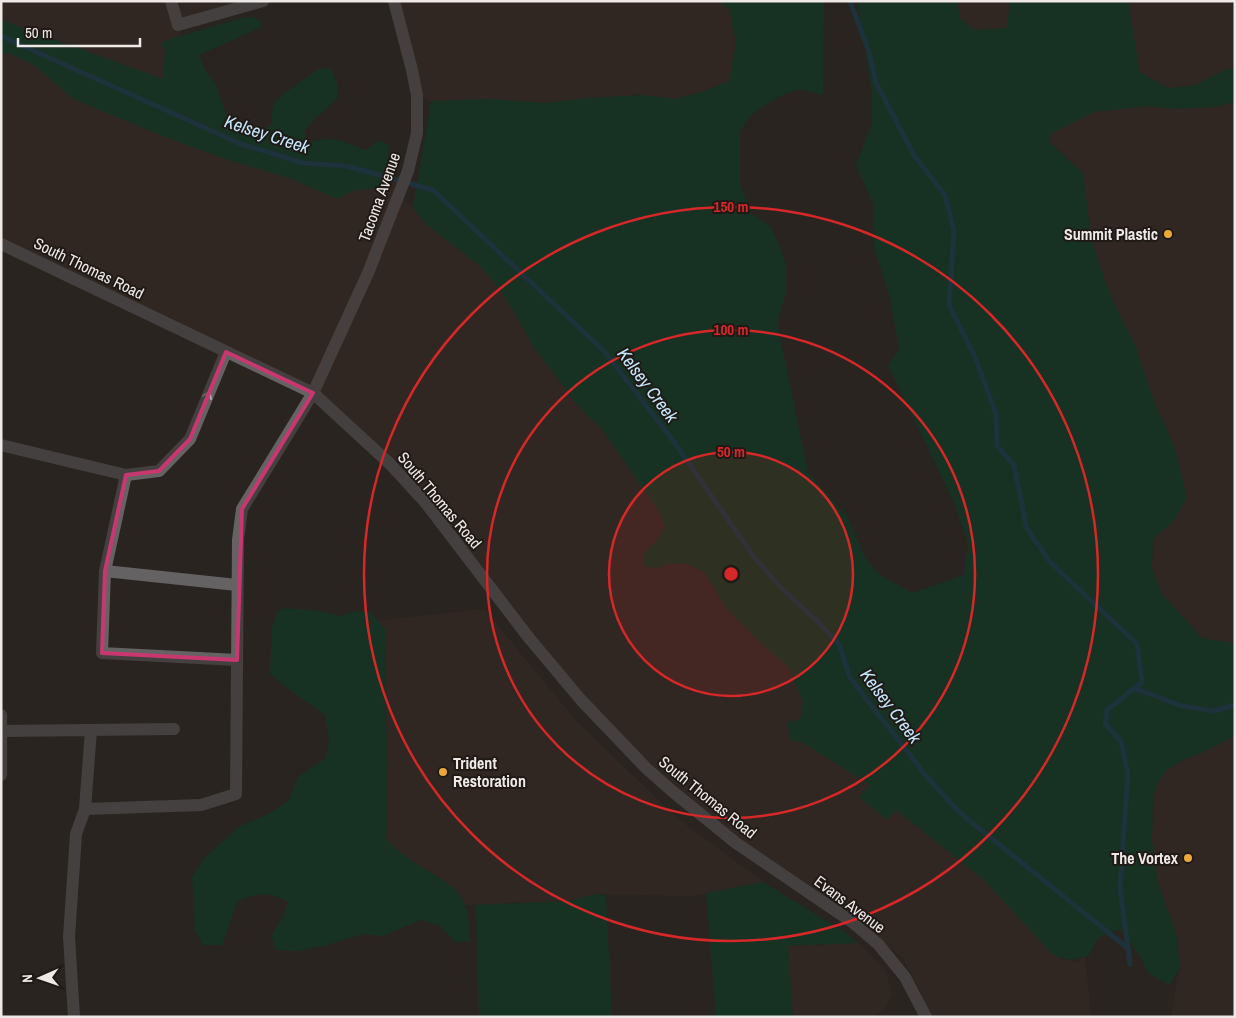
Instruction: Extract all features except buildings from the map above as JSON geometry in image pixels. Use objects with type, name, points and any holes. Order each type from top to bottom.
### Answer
[{"type":"street","points":[[171,1],[178,25],[262,1]]},
{"type":"street","name":"Tacoma Avenue","points":[[85,809],[201,805],[236,794],[237,585],[238,540],[242,509],[313,393],[368,274],[400,197],[417,133],[417,95],[394,1]]},
{"type":"street","name":"South Thomas Road","points":[[1,244],[313,393],[390,463],[425,502],[529,638],[581,700],[646,768],[672,791],[756,856]]},
{"type":"street","points":[[1,445],[126,475],[159,471],[190,439],[226,352]]},
{"type":"street","points":[[126,475],[105,571],[102,653],[237,660]]},
{"type":"street","points":[[105,571],[237,585]]},
{"type":"street","points":[[1,715],[1,775]]},
{"type":"street","points":[[2,731],[174,729]]},
{"type":"street","points":[[74,1017],[69,937],[76,834],[85,809],[91,730]]},
{"type":"street","name":"Evans Avenue","points":[[756,856],[852,922],[878,944],[905,976],[926,1017]]},
{"type":"highlighted area","points":[[226,352],[313,393],[242,509],[237,660],[102,653],[105,571],[126,475],[159,471],[190,439]]},
{"type":"shaded area","points":[[1,1],[263,1],[178,25],[204,128],[402,181],[399,197],[413,208],[427,225],[480,266],[505,291],[535,349],[580,408],[601,428],[658,510],[665,527],[656,542],[644,553],[654,569],[673,563],[688,564],[705,573],[726,608],[790,669],[811,684],[802,742],[870,785],[896,810],[984,880],[1020,919],[1063,960],[1075,961],[1085,957],[1091,1017],[929,1017],[922,994],[903,958],[884,943],[736,843],[581,700],[425,502],[313,393],[1,244]]},
{"type":"shaded area","points":[[394,1],[720,1],[729,9],[736,43],[729,81],[705,91],[675,99],[641,95],[587,98],[546,103],[491,99],[431,101],[417,95]]},
{"type":"shaded area","points":[[957,1],[1010,1],[1007,28],[973,30],[960,18]]},
{"type":"shaded area","points":[[1130,1],[1233,1],[1235,8],[1235,67],[1222,71],[1196,85],[1168,88],[1140,72],[1130,14]]},
{"type":"shaded area","points":[[1235,102],[1235,642],[1232,643],[1202,638],[1162,594],[1152,568],[1153,539],[1174,521],[1175,448],[1104,278],[1091,238],[1083,173],[1049,142],[1051,133],[1094,112],[1148,106],[1174,109],[1214,107]]},
{"type":"shaded area","points":[[484,609],[577,722],[678,819],[763,882],[691,896],[595,894],[569,901],[466,905],[456,890],[441,878],[412,862],[386,840],[388,818],[385,629],[378,621]]},
{"type":"shaded area","points":[[1235,736],[1235,1017],[1171,1017],[1180,968],[1176,933],[1158,883],[1152,841],[1153,798],[1157,784],[1167,770],[1183,760]]},
{"type":"shaded area","points":[[858,943],[885,970],[892,994],[886,1007],[873,1017],[793,1017],[788,946]]},
{"type":"green space","points":[[720,1],[824,1],[823,95],[800,89],[784,94],[751,115],[740,131],[740,184],[752,214],[770,226],[781,249],[786,266],[786,292],[777,323],[808,472],[847,516],[865,557],[879,574],[912,593],[964,575],[968,544],[955,504],[888,366],[899,349],[890,297],[874,248],[873,203],[856,166],[872,122],[872,92],[857,1],[957,1],[960,18],[974,30],[1007,28],[1010,1],[1130,1],[1130,14],[1140,72],[1168,88],[1196,85],[1222,71],[1235,67],[1235,102],[1214,107],[1174,109],[1148,106],[1094,112],[1052,133],[1049,142],[1083,173],[1091,238],[1114,303],[1135,345],[1154,401],[1175,448],[1187,497],[1174,521],[1153,539],[1152,568],[1162,594],[1202,638],[1235,642],[1235,736],[1183,760],[1167,770],[1157,784],[1153,798],[1152,841],[1158,883],[1176,933],[1180,968],[1169,985],[1148,973],[1141,958],[1120,929],[1098,938],[1089,955],[1084,957],[1066,959],[1052,954],[984,880],[896,810],[887,820],[859,797],[870,785],[802,742],[791,741],[787,722],[800,720],[803,702],[790,669],[726,608],[705,573],[688,564],[673,563],[654,569],[643,565],[644,553],[656,542],[665,527],[658,510],[601,428],[580,408],[535,349],[502,292],[480,266],[427,225],[413,208],[431,101],[491,99],[546,103],[587,98],[641,95],[675,99],[705,91],[729,81],[736,43],[729,9]]},
{"type":"green space","points":[[252,17],[260,20],[262,27],[199,55],[206,71],[216,85],[227,117],[260,134],[271,124],[273,104],[283,94],[320,68],[331,69],[337,83],[337,98],[304,132],[308,143],[323,139],[340,140],[365,150],[380,140],[389,146],[388,160],[381,187],[353,191],[337,199],[289,178],[228,160],[165,137],[73,99],[35,66],[9,53],[1,54],[1,20],[163,79],[165,51],[161,43],[242,18]]},
{"type":"green space","points":[[284,608],[322,611],[340,616],[355,611],[371,612],[385,629],[388,818],[386,840],[410,860],[457,891],[463,899],[467,910],[470,941],[455,942],[440,926],[421,920],[383,936],[363,934],[324,946],[296,951],[276,950],[271,936],[282,919],[288,902],[269,894],[258,894],[238,901],[222,945],[203,945],[195,930],[192,877],[204,858],[240,826],[268,814],[288,801],[299,776],[326,758],[329,738],[325,715],[270,674],[272,627],[277,612]]},
{"type":"green space","points":[[763,882],[845,932],[858,943],[788,946],[793,1017],[716,1017],[706,893]]},
{"type":"green space","points":[[595,894],[606,895],[612,1017],[479,1017],[476,905],[569,901]]},
{"type":"waterway","points":[[850,1],[869,52],[876,83],[915,157],[945,195],[954,232],[949,305],[975,357],[996,414],[997,446],[1014,465],[1027,529],[1050,562],[1137,644],[1142,682],[1107,710],[1105,724],[1121,741],[1128,775],[1120,887],[1130,964]]},
{"type":"waterway","name":"Kelsey Creek","points":[[1,36],[241,144],[303,163],[347,166],[433,190],[604,351],[674,442],[754,557],[781,588],[839,644],[850,678],[927,777],[959,812],[1129,949]]},
{"type":"waterway","points":[[1134,688],[1182,706],[1214,711],[1235,705]]},
{"type":"place","name":"Summit Plastic","points":[[1168,234]]},
{"type":"place","name":"Trident Restoration","points":[[443,772]]},
{"type":"place","name":"The Vortex","points":[[1188,858]]}]
